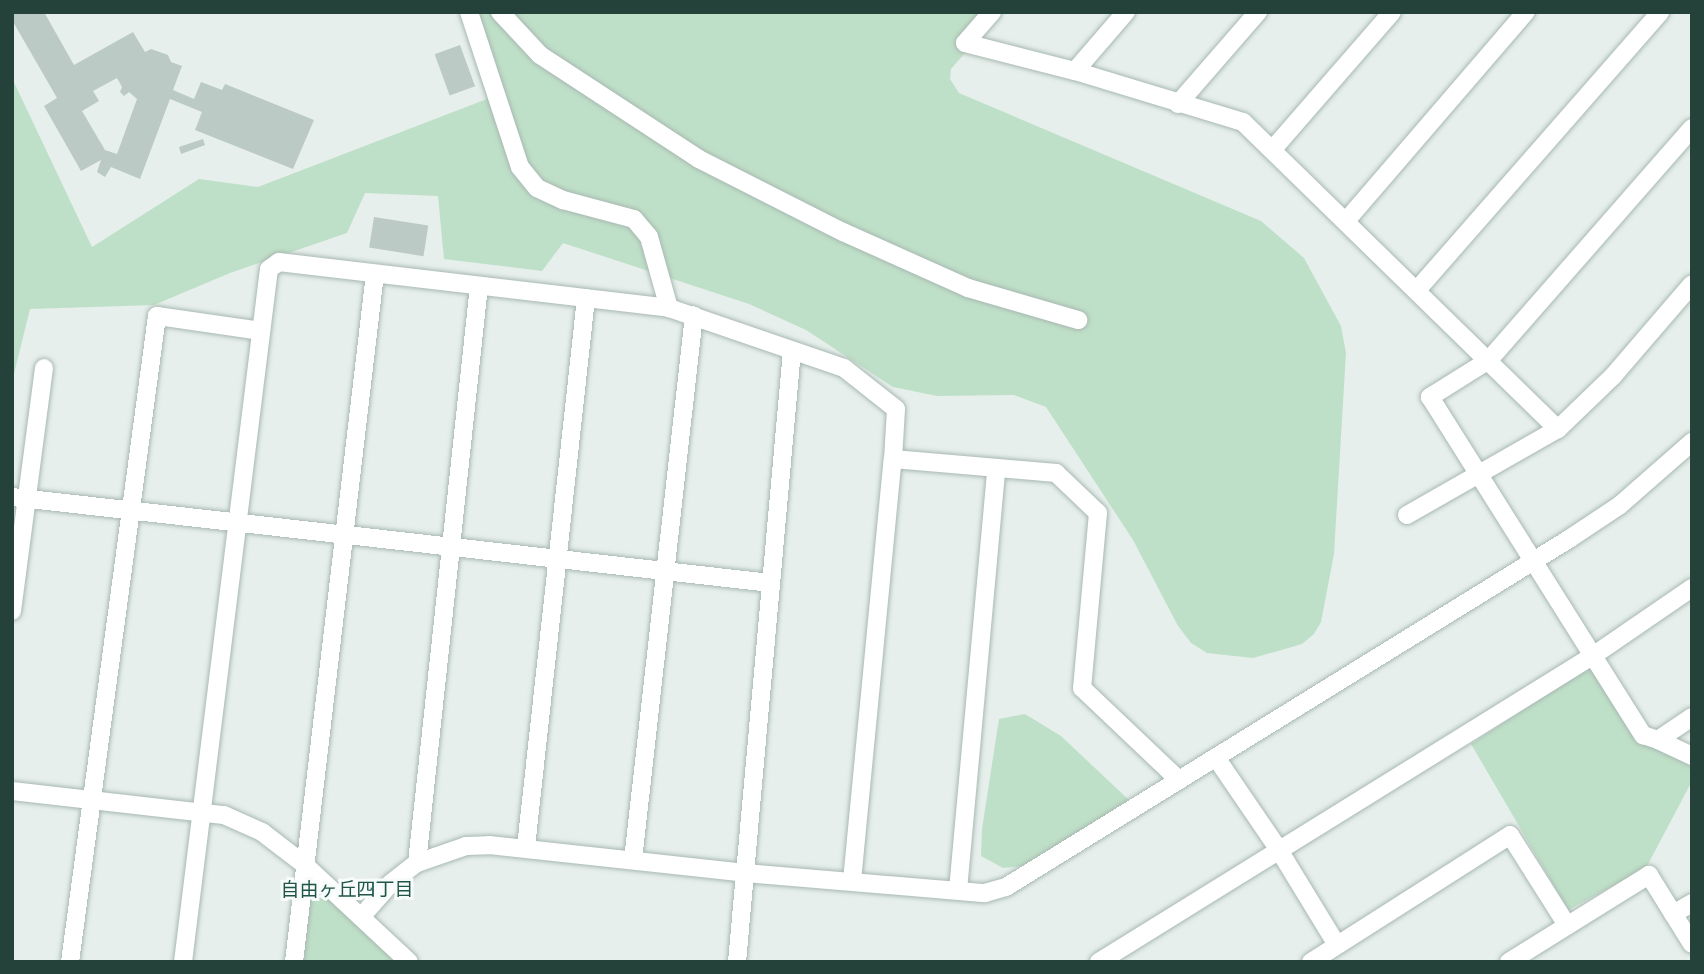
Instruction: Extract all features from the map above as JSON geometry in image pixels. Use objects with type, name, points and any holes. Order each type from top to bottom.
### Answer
[{"type":"street","points":[[469,12],[520,167],[537,188],[563,200],[634,219],[649,237],[669,308]]},
{"type":"street","points":[[500,12],[540,55],[699,159],[844,233],[968,288],[1078,320]]},
{"type":"street","points":[[992,12],[965,43],[1076,71],[1244,122],[1558,429]]},
{"type":"street","points":[[1076,71],[1126,12]]},
{"type":"street","points":[[1178,104],[1258,12]]},
{"type":"street","points":[[1273,149],[1392,12]]},
{"type":"street","points":[[1346,221],[1526,12]]},
{"type":"street","points":[[1417,290],[1660,12]]},
{"type":"street","points":[[1692,128],[1489,360],[1430,397],[1643,735],[1692,756]]},
{"type":"street","points":[[183,962],[269,269],[279,262],[669,308],[844,368],[896,409],[852,880]]},
{"type":"street","points":[[294,962],[374,274]]},
{"type":"street","points":[[1406,516],[1558,429],[1613,376],[1692,284]]},
{"type":"street","points":[[417,863],[479,286]]},
{"type":"street","points":[[526,847],[586,298]]},
{"type":"street","points":[[633,860],[694,315]]},
{"type":"street","points":[[70,962],[133,510],[156,316],[261,331]]},
{"type":"street","points":[[737,962],[769,583],[792,351]]},
{"type":"street","points":[[13,600],[20,498],[44,368]]},
{"type":"street","points":[[361,917],[391,883],[417,863],[466,846],[526,847],[745,873],[985,893],[1006,887],[1217,759],[1620,505],[1692,442]]},
{"type":"street","points":[[892,459],[1056,473],[1098,513],[1082,688],[1179,780]]},
{"type":"street","points":[[958,890],[996,469]]},
{"type":"street","points":[[20,498],[769,583]]},
{"type":"street","points":[[1099,962],[1594,654],[1692,588]]},
{"type":"street","points":[[1658,740],[1692,717]]},
{"type":"street","points":[[1217,759],[1279,850],[1337,945]]},
{"type":"street","points":[[12,790],[224,815],[262,832],[305,865],[409,962]]},
{"type":"street","points":[[1311,962],[1510,835],[1567,925]]},
{"type":"street","points":[[1509,962],[1649,875],[1692,944]]},
{"type":"street","points":[[1673,914],[1692,903]]},
{"type":"green space","points":[[461,12],[1001,12],[951,69],[950,79],[959,93],[1261,221],[1304,258],[1341,326],[1346,353],[1334,554],[1321,622],[1314,634],[1302,644],[1253,658],[1207,653],[1191,643],[1178,626],[1133,540],[1046,407],[1014,395],[937,396],[893,387],[806,330],[749,304],[563,243],[542,271],[444,259],[438,196],[365,193],[347,233],[230,273],[154,305],[30,309],[12,382],[12,78],[92,247],[199,179],[258,187],[487,99]]},
{"type":"green space","points":[[1593,665],[1639,740],[1692,767],[1692,781],[1646,868],[1568,910],[1471,744]]},
{"type":"green space","points":[[1025,714],[1061,736],[1131,802],[1033,865],[1003,868],[981,856],[982,829],[999,719]]},
{"type":"green space","points":[[317,888],[397,962],[302,962],[311,891]]},
{"type":"building","points":[[12,12],[44,12],[74,65],[133,32],[145,52],[151,49],[168,55],[171,62],[182,66],[173,90],[194,99],[201,82],[222,90],[225,84],[314,120],[293,169],[195,130],[202,112],[170,99],[140,179],[111,167],[105,177],[97,172],[101,160],[81,171],[44,106],[57,98],[12,20]],"holes":[[[117,78],[122,87],[120,92],[124,96],[129,92],[137,99],[117,154],[105,150],[82,111],[99,101],[93,91]]]},
{"type":"building","points":[[460,45],[475,86],[450,96],[435,54]]},
{"type":"building","points":[[203,139],[205,145],[181,154],[179,147]]},
{"type":"building","points":[[374,217],[428,226],[423,256],[369,248]]},
{"type":"district","name":"自由ヶ丘四丁目","points":[[347,890]]}]
